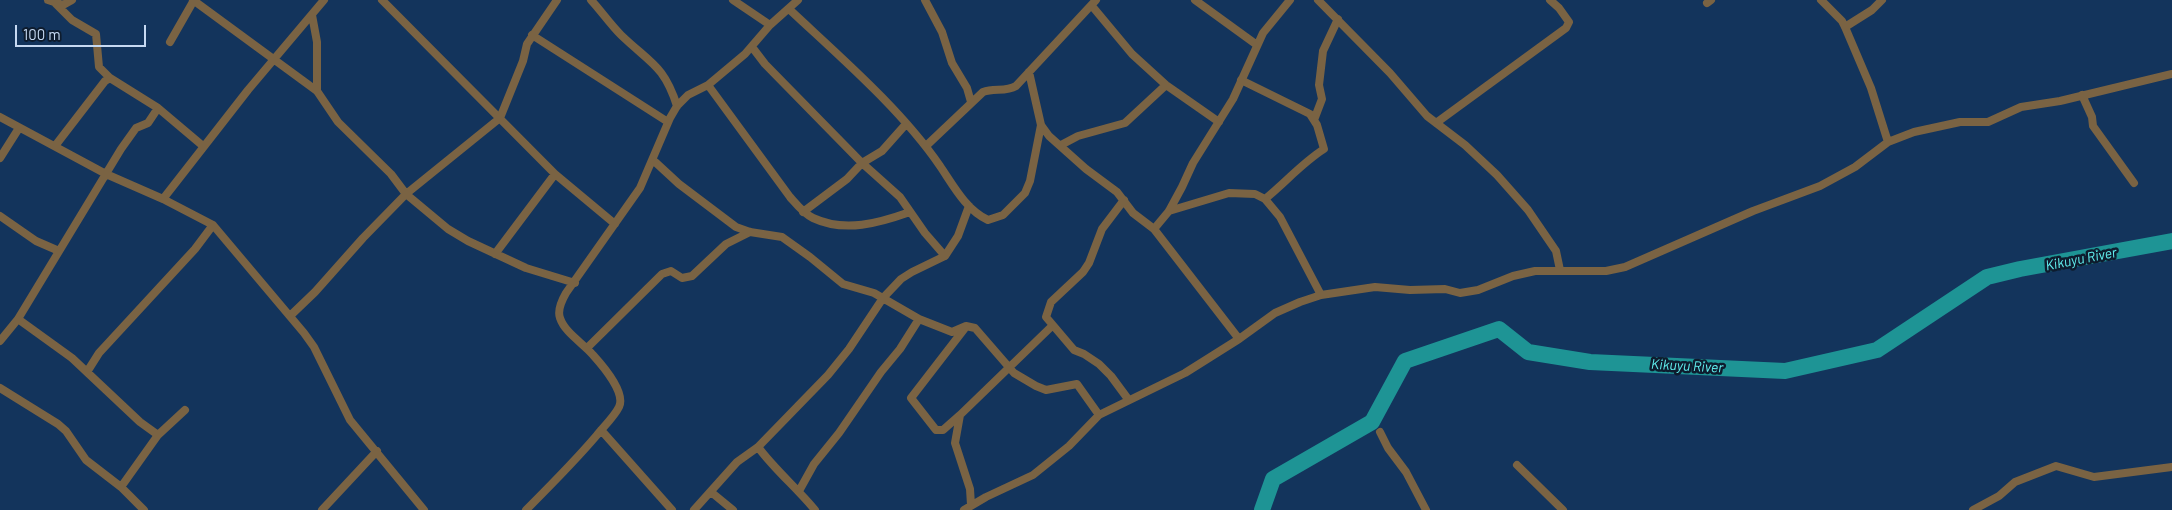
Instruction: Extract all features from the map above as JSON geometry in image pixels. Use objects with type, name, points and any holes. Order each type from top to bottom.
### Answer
[{"type":"street","points":[[48,0],[56,4],[72,20],[96,34],[100,67],[110,78],[158,108],[203,146]]},
{"type":"street","points":[[56,4],[67,4],[72,0]]},
{"type":"street","points":[[170,42],[193,0],[317,91],[338,122],[390,174],[406,194],[448,229],[526,268],[575,282]]},
{"type":"street","points":[[382,0],[555,174],[615,224]]},
{"type":"street","points":[[291,315],[316,292],[363,238],[406,194],[500,118],[523,61],[527,44],[557,0]]},
{"type":"street","points":[[591,0],[615,29],[652,60],[664,75],[677,106]]},
{"type":"street","points":[[733,0],[770,25]]},
{"type":"street","points":[[526,510],[556,482],[602,430],[619,407],[621,398],[618,388],[587,348],[564,326],[559,317],[562,300],[636,194],[677,106],[688,95],[708,85],[752,47],[770,25],[798,0]]},
{"type":"street","points":[[925,0],[942,32],[952,63],[967,88],[972,102]]},
{"type":"street","points":[[1195,0],[1257,45]]},
{"type":"street","points":[[1154,229],[1169,211],[1192,163],[1233,99],[1263,33],[1290,0]]},
{"type":"street","points":[[1318,0],[1390,73],[1427,116],[1465,145],[1497,175],[1528,210],[1556,251],[1560,270]]},
{"type":"street","points":[[1436,123],[1566,28],[1569,22],[1559,8],[1550,0]]},
{"type":"street","points":[[1821,0],[1842,21],[1845,27],[1870,88],[1888,142]]},
{"type":"street","points":[[1845,27],[1872,10],[1882,0]]},
{"type":"street","points":[[163,199],[203,146],[312,15],[321,1]]},
{"type":"street","points":[[926,146],[983,92],[990,89],[1012,88],[1094,3],[1132,54],[1166,85],[1219,122]]},
{"type":"street","points":[[789,9],[856,72],[906,124],[926,146],[969,206],[980,216],[988,220],[1003,214],[1025,193],[1030,181],[1041,124]]},
{"type":"street","points":[[312,15],[317,42],[317,91]]},
{"type":"street","points":[[1314,120],[1322,99],[1319,85],[1323,50],[1338,19]]},
{"type":"street","points":[[532,35],[668,122]]},
{"type":"street","points":[[752,47],[765,64],[862,163],[900,197],[945,256]]},
{"type":"street","points":[[1029,72],[1041,124],[1049,136],[1086,169],[1117,192],[1132,213],[1154,229],[1239,339]]},
{"type":"street","points":[[967,507],[1033,475],[1069,446],[1099,415],[1184,372],[1239,339],[1275,313],[1321,295],[1375,287],[1410,290],[1445,289],[1460,293],[1486,288],[1513,276],[1535,271],[1606,271],[1625,267],[1753,211],[1820,186],[1855,167],[1888,142],[1914,132],[1960,122],[1988,122],[2021,106],[2082,95],[2172,74]]},
{"type":"street","points":[[55,146],[98,90],[110,78]]},
{"type":"street","points":[[1241,80],[1310,114],[1324,148],[1303,163],[1289,179],[1265,199]]},
{"type":"street","points":[[708,85],[803,212],[814,218],[848,226],[861,226],[910,212]]},
{"type":"street","points":[[1061,145],[1078,136],[1126,122],[1166,85]]},
{"type":"street","points":[[2082,95],[2092,117],[2093,126],[2134,183]]},
{"type":"street","points":[[0,341],[18,319],[136,128],[148,123],[158,108]]},
{"type":"street","points":[[0,117],[106,174],[163,199],[213,225],[291,315],[314,347],[350,420],[424,510]]},
{"type":"street","points":[[803,212],[847,179],[862,163],[882,151],[906,124]]},
{"type":"street","points":[[0,158],[19,128]]},
{"type":"street","points":[[653,160],[679,184],[736,227],[750,232],[782,237],[843,284],[863,288],[919,319],[952,332],[966,326],[975,328],[1009,368],[1029,382],[1046,390],[1077,384],[1099,415]]},
{"type":"street","points":[[495,254],[555,174]]},
{"type":"street","points":[[1169,211],[1229,193],[1255,194],[1265,199],[1280,217],[1321,295]]},
{"type":"street","points":[[1124,200],[1102,230],[1089,263],[1083,272],[1051,302],[1046,317],[1074,350],[1099,364],[1111,376],[1128,399]]},
{"type":"street","points":[[694,510],[737,462],[758,447],[828,375],[849,349],[883,298],[901,279],[945,256],[958,236],[969,206]]},
{"type":"street","points":[[0,216],[36,241],[59,251]]},
{"type":"street","points":[[87,372],[99,353],[195,249],[213,225]]},
{"type":"street","points":[[587,348],[662,274],[670,271],[682,278],[692,276],[726,244],[750,232]]},
{"type":"street","points":[[18,319],[72,358],[140,422],[158,435]]},
{"type":"street","points":[[799,491],[814,464],[900,349],[919,319]]},
{"type":"street","points":[[966,326],[911,398],[936,430],[943,430],[960,415],[1052,326]]},
{"type":"street","points":[[0,388],[58,424],[66,431],[86,460],[121,487],[144,510]]},
{"type":"street","points":[[121,487],[158,435],[185,410]]},
{"type":"street","points":[[960,415],[955,443],[970,489],[967,507]]},
{"type":"street","points":[[602,430],[672,510]]},
{"type":"street","points":[[1380,432],[1388,448],[1406,472],[1426,510]]},
{"type":"street","points":[[758,447],[769,462],[799,491],[815,510]]},
{"type":"street","points":[[322,510],[377,451]]},
{"type":"street","points":[[1518,465],[1563,510]]},
{"type":"street","points":[[1973,510],[1999,496],[2015,482],[2050,468],[2064,467],[2094,477],[2172,467]]},
{"type":"street","points":[[711,492],[733,510]]},
{"type":"waterway","name":"Kikuyu River","points":[[1262,510],[1273,479],[1372,422],[1405,361],[1499,329],[1528,352],[1590,362],[1785,371],[1877,350],[1987,277],[2020,269],[2172,241]]}]
